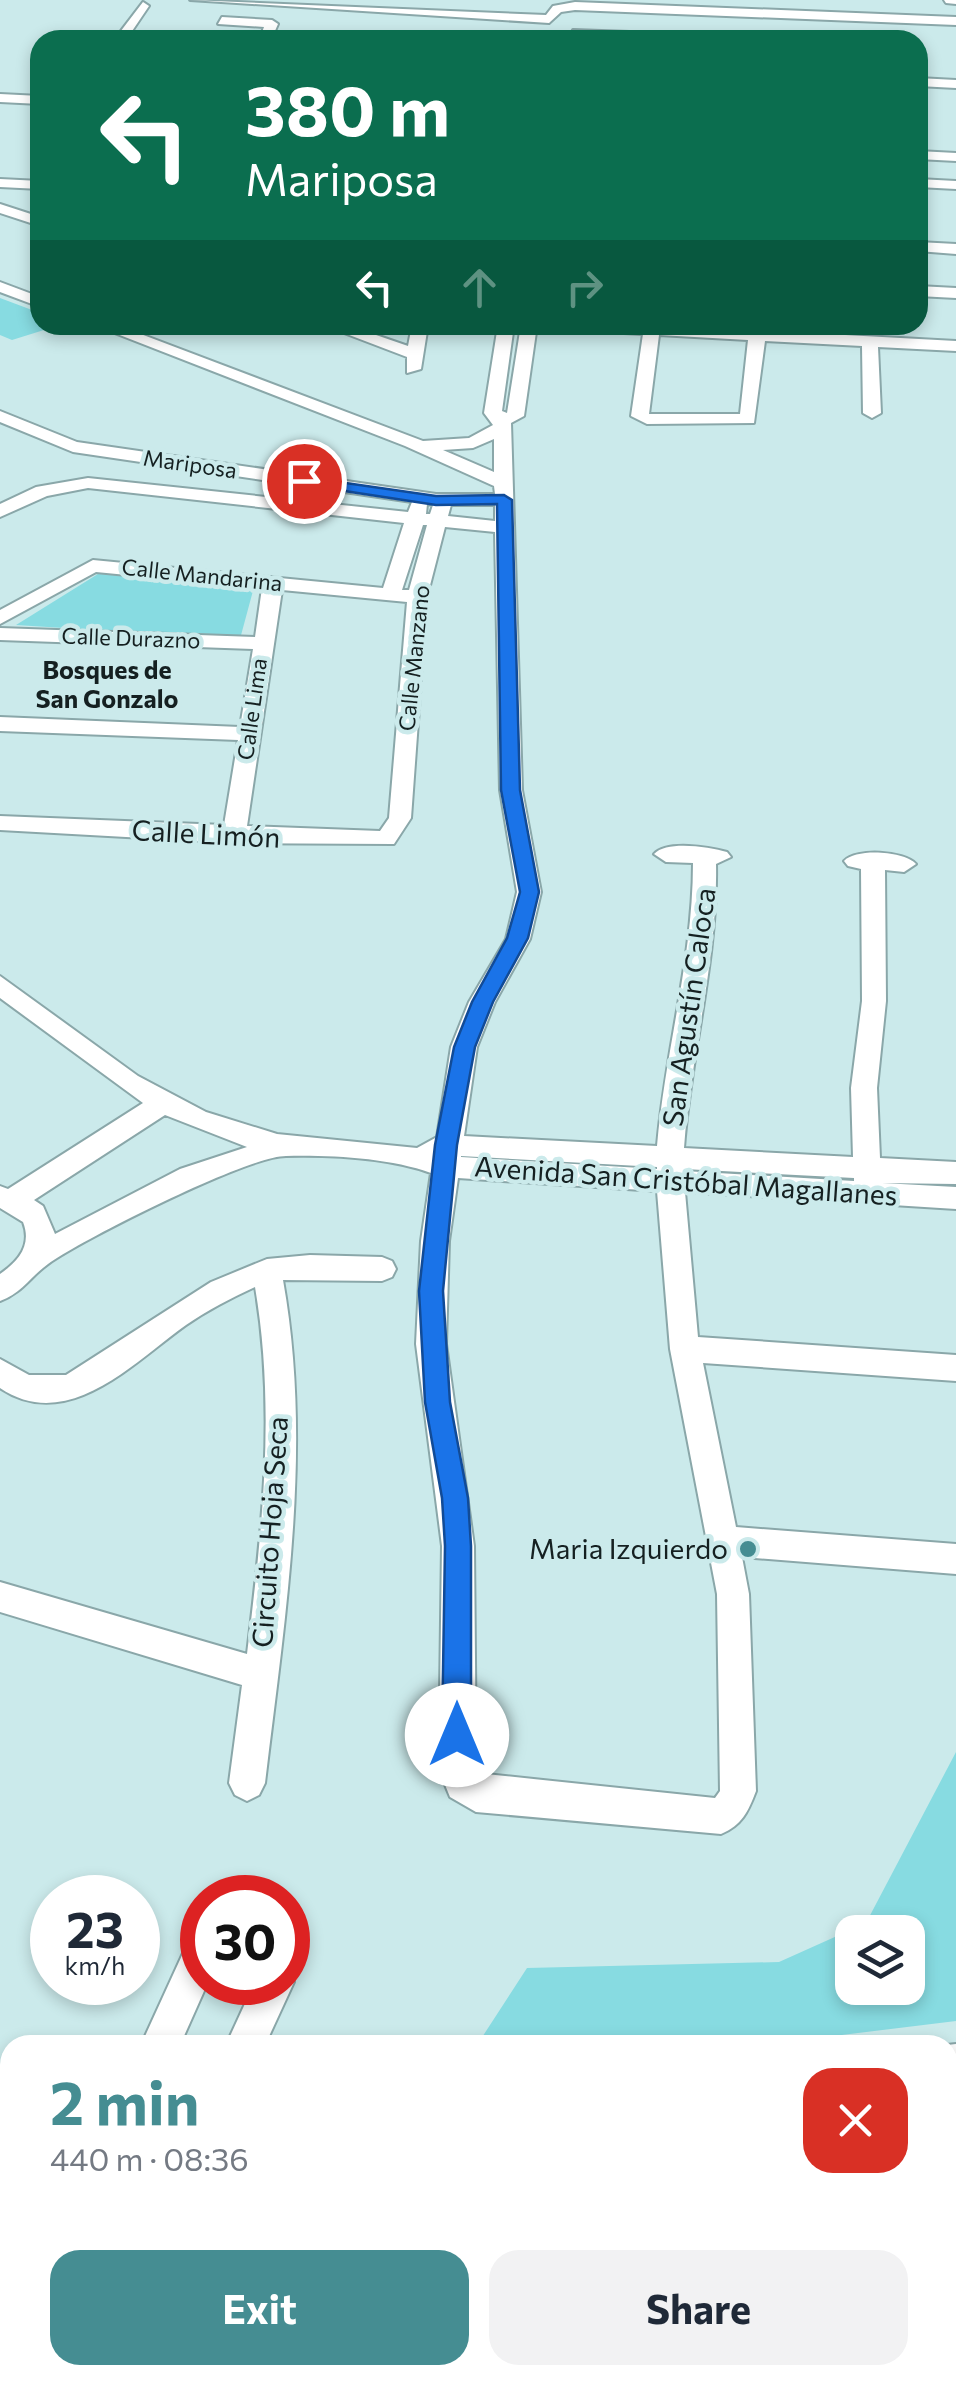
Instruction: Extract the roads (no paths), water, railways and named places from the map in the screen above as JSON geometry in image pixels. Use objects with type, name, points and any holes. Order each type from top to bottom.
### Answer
[{"type":"street","points":[[196,0],[226,13],[272,24],[269,30]]},
{"type":"street","points":[[482,16],[490,0]]},
{"type":"street","points":[[226,13],[346,4],[548,25],[557,9],[575,6],[744,6],[956,21]]},
{"type":"street","points":[[127,30],[143,6]]},
{"type":"street","points":[[928,83],[956,84]]},
{"type":"street","points":[[0,98],[30,99]]},
{"type":"street","points":[[928,156],[956,158]]},
{"type":"street","points":[[0,182],[30,184]]},
{"type":"street","points":[[928,184],[956,185]]},
{"type":"street","points":[[928,192],[956,193]]},
{"type":"street","points":[[0,208],[30,218]]},
{"type":"street","points":[[928,247],[956,248]]},
{"type":"street","points":[[0,287],[30,298]]},
{"type":"street","points":[[928,292],[956,293]]},
{"type":"street","points":[[128,335],[412,442],[504,491]]},
{"type":"street","points":[[354,335],[414,361],[418,335]]},
{"type":"street","points":[[436,1156],[464,1047],[482,1002],[518,938],[530,892],[510,790],[506,528],[500,424],[493,413],[505,335]]},
{"type":"street","points":[[412,442],[460,445],[514,416],[528,335]]},
{"type":"street","points":[[651,335],[640,416],[647,419],[748,419],[757,335],[956,346]]},
{"type":"street","points":[[870,341],[872,413]]},
{"type":"street","name":"Mariposa","points":[[0,416],[72,447],[443,501],[504,491]]},
{"type":"street","points":[[0,511],[42,491],[88,483],[506,528]]},
{"type":"street","name":"Calle Manzano","points":[[400,818],[426,522],[420,498]]},
{"type":"street","name":"Calle Manzano","points":[[391,595],[426,522],[443,501]]},
{"type":"street","name":"Calle Mandarina","points":[[0,618],[93,566],[417,597]]},
{"type":"street","name":"Calle Lima","points":[[234,836],[273,583]]},
{"type":"street","name":"Calle Durazno","points":[[0,634],[262,643]]},
{"type":"street","points":[[0,724],[248,734]]},
{"type":"street","name":"Calle Limón","points":[[0,824],[368,841],[386,838],[396,830],[400,818]]},
{"type":"street","name":"San Agustín Caloca","points":[[436,1156],[432,1344],[455,1498],[456,1770],[462,1786],[476,1794],[721,1816],[733,1805],[738,1791],[734,1594],[685,1350],[674,1274],[670,1169],[681,1044],[705,920],[712,856],[666,854]]},
{"type":"street","points":[[868,1181],[864,1088],[874,1001],[865,862],[904,864]]},
{"type":"street","name":"Avenida San Cristóbal Magallanes","points":[[0,985],[160,1105],[228,1133],[283,1145],[868,1181],[956,1198]]},
{"type":"street","points":[[38,1256],[39,1222],[6,1198],[160,1105]]},
{"type":"street","points":[[0,1289],[18,1279],[38,1256],[190,1177],[283,1145]]},
{"type":"street","name":"Avenida San Cristóbal Magallanes","points":[[868,1181],[956,1173]]},
{"type":"street","points":[[0,1372],[12,1384],[36,1391],[58,1391],[112,1366],[180,1313],[267,1272],[382,1270]]},
{"type":"street","name":"Circuito Hoja Seca","points":[[248,1784],[279,1475],[277,1314],[267,1272]]},
{"type":"street","points":[[685,1350],[956,1368]]},
{"type":"street","points":[[723,1541],[956,1559]]},
{"type":"street","name":"Circuito Hoja Seca","points":[[0,1597],[260,1674]]},
{"type":"street","points":[[165,2035],[180,2001]]},
{"type":"street","points":[[249,2035],[264,2005]]},
{"type":"place","name":"Maria Izquierdo","points":[[748,1549]]},
{"type":"district","name":"Bosques de San Gonzalo","points":[[107,684]]}]
